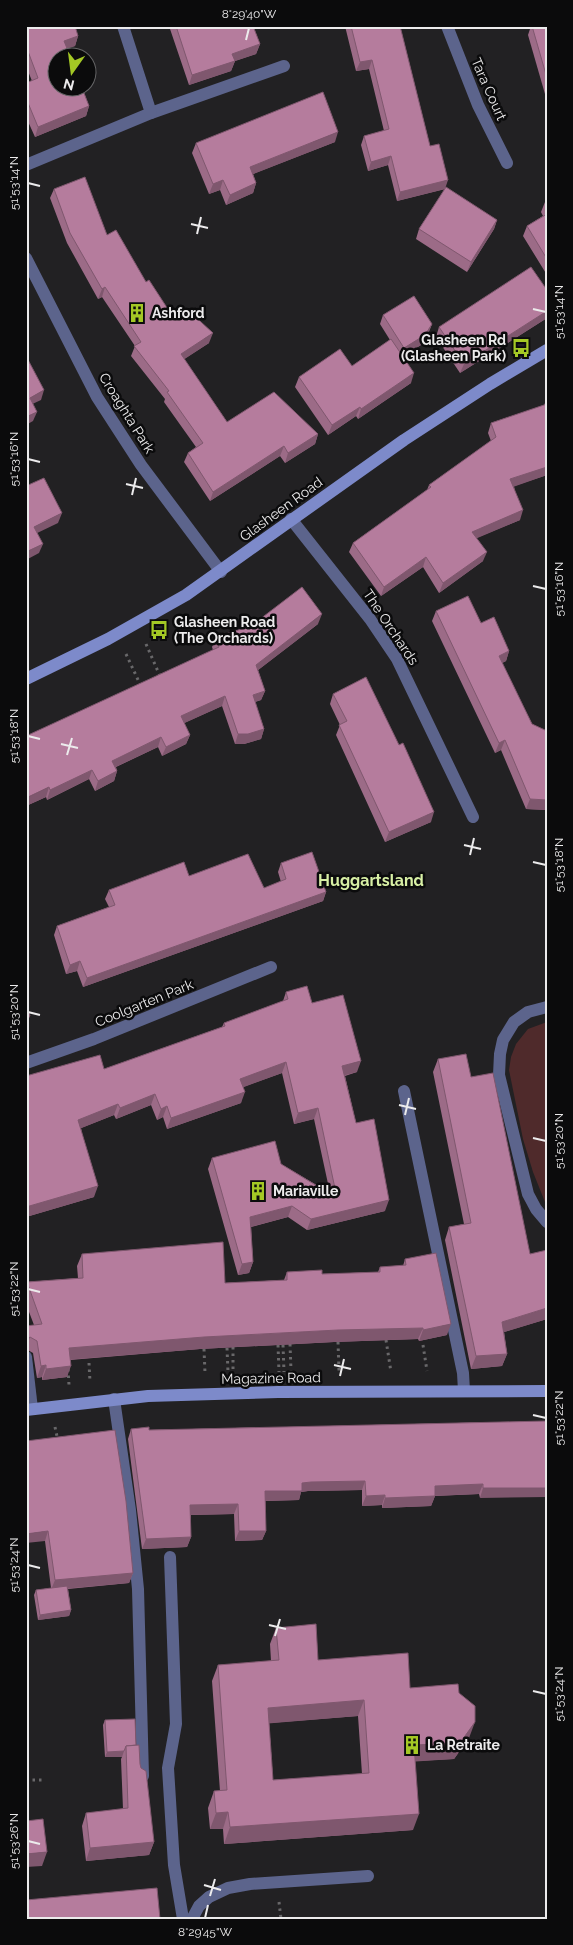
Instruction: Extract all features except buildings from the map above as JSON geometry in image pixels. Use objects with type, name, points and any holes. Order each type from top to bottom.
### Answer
[{"type":"main road","name":"Glasheen Road","points":[[26,679],[158,613],[221,572],[291,519],[411,436],[490,384],[547,350]]},
{"type":"main road","name":"Magazine Road","points":[[29,1409],[148,1396],[278,1392],[547,1391]]},
{"type":"street","points":[[123,26],[151,113]]},
{"type":"street","name":"Tara Court","points":[[447,26],[479,106],[507,163]]},
{"type":"street","points":[[26,165],[151,113],[284,66]]},
{"type":"street","name":"Croaghta Park","points":[[26,258],[97,397],[141,465],[221,572]]},
{"type":"street","name":"The Orchards","points":[[291,519],[370,619],[397,659],[473,817]]},
{"type":"street","name":"Coolgarten Park","points":[[26,1063],[94,1039],[271,967]]},
{"type":"street","points":[[547,1008],[528,1012],[514,1022],[503,1040],[499,1068],[499,1075],[528,1194],[536,1209],[547,1222]]},
{"type":"street","points":[[404,1091],[463,1373],[464,1391]]},
{"type":"street","points":[[26,1357],[29,1409]]},
{"type":"street","points":[[114,1400],[130,1510],[138,1589],[143,1776]]},
{"type":"street","points":[[170,1557],[176,1724],[168,1768],[174,1865],[183,1919]]},
{"type":"street","points":[[192,1919],[199,1906],[209,1897],[228,1888],[250,1884],[368,1876]]},
{"type":"path","points":[[146,644],[161,677]]},
{"type":"path","points":[[126,654],[140,684]]},
{"type":"path","points":[[386,1340],[391,1374]]},
{"type":"path","points":[[338,1342],[339,1374]]},
{"type":"path","points":[[290,1344],[291,1375]]},
{"type":"path","points":[[278,1345],[279,1375]]},
{"type":"path","points":[[283,1345],[284,1375]]},
{"type":"path","points":[[423,1345],[427,1374]]},
{"type":"path","points":[[227,1348],[228,1376]]},
{"type":"path","points":[[232,1348],[234,1376]]},
{"type":"path","points":[[204,1349],[205,1376]]},
{"type":"path","points":[[89,1363],[90,1384]]},
{"type":"path","points":[[68,1366],[70,1386]]},
{"type":"path","points":[[55,1422],[58,1444]]},
{"type":"path","points":[[26,1780],[45,1780]]},
{"type":"shaded area","points":[[547,1022],[547,1207],[533,1172],[523,1139],[509,1070],[516,1044],[528,1029]]},
{"type":"place","name":"Ashford","points":[[137,313]]},
{"type":"place","name":"Glasheen Rd (Glasheen Park)","points":[[521,348]]},
{"type":"place","name":"Glasheen Road (The Orchards)","points":[[159,630]]},
{"type":"place","name":"Mariaville","points":[[258,1191]]},
{"type":"place","name":"La Retraite","points":[[412,1745]]},
{"type":"district","name":"Huggartsland","points":[[371,880]]}]
